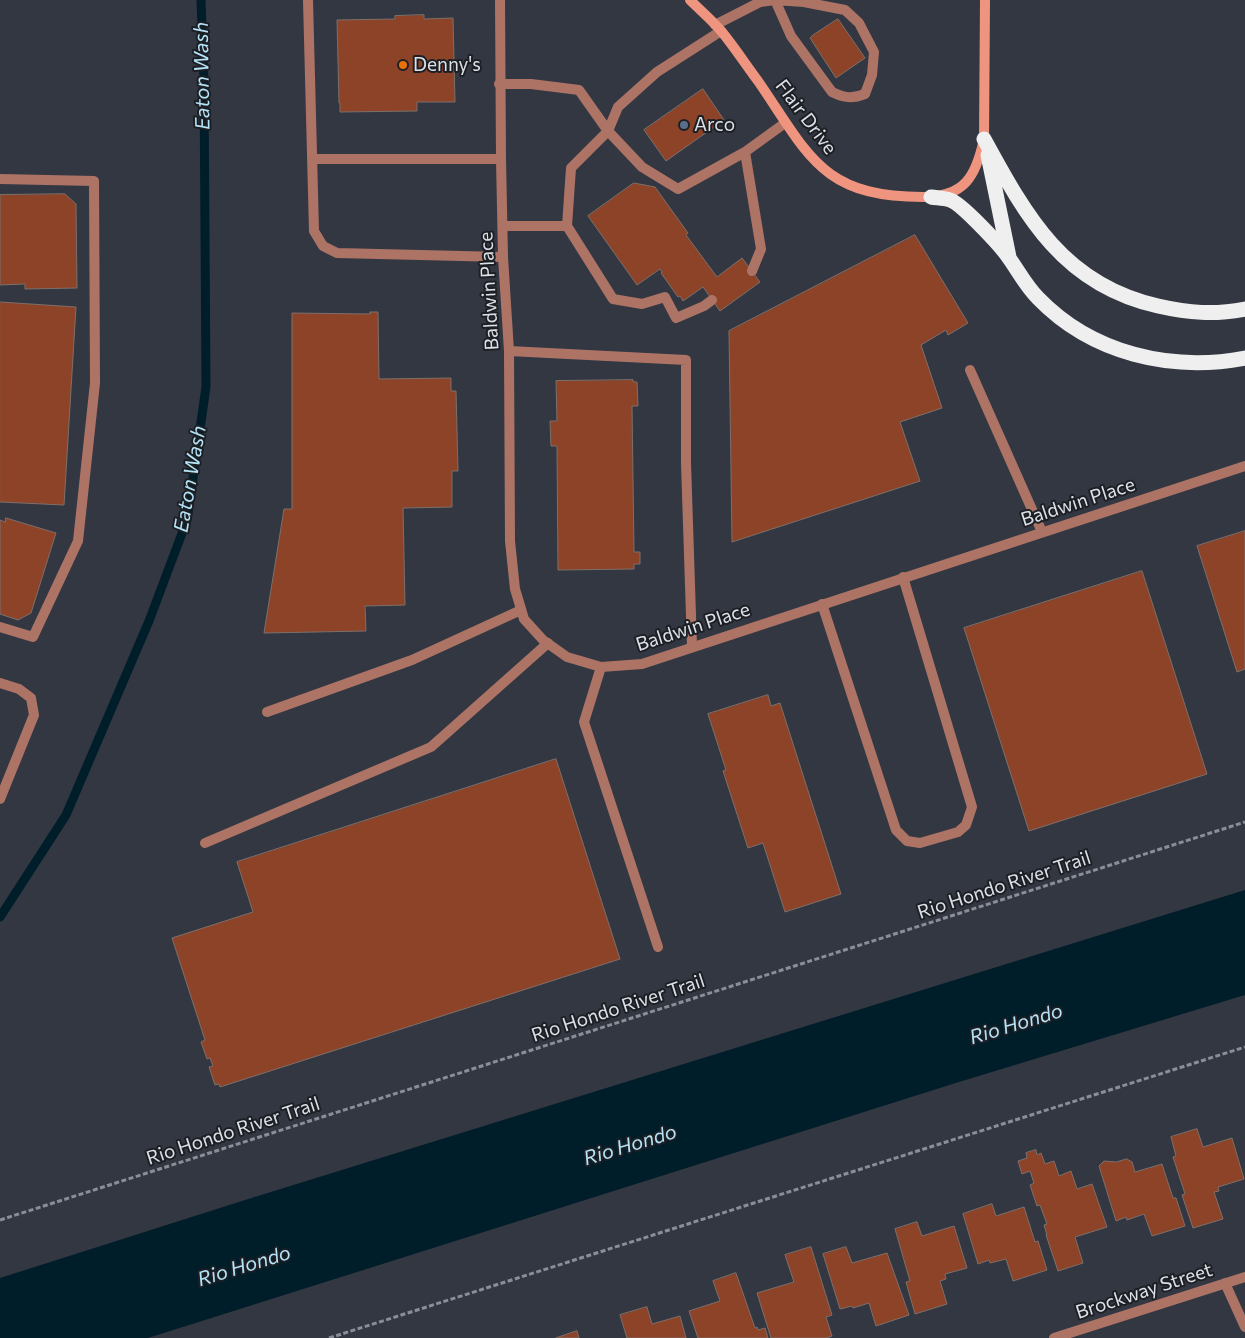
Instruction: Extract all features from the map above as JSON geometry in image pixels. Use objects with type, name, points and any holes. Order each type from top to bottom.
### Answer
[{"type":"highway","points":[[984,139],[1009,257]]},
{"type":"highway","points":[[984,139],[1017,199],[1034,222],[1068,262],[1104,288],[1144,303],[1203,314],[1226,313],[1245,309]]},
{"type":"highway","points":[[931,197],[950,200],[973,218],[1009,257],[1022,279],[1038,299],[1081,332],[1104,344],[1128,354],[1165,361],[1202,363],[1245,358]]},
{"type":"street","points":[[308,0],[314,231],[323,246],[337,253],[504,257]]},
{"type":"street","name":"Baldwin Place","points":[[500,0],[501,158],[504,257],[510,352],[510,541],[515,589],[524,620],[543,640],[567,657],[601,667],[642,664],[692,646],[1245,466]]},
{"type":"street","name":"Flair Drive","points":[[690,0],[718,28],[758,82],[785,123],[823,170],[840,180],[876,194],[905,197],[931,197],[954,191],[971,179],[980,158],[984,139],[984,0]]},
{"type":"street","points":[[712,300],[704,306],[676,318],[665,297],[642,304],[613,299],[567,226],[571,168],[608,131],[618,107],[657,72],[718,28],[760,2],[775,0],[804,2],[845,10],[859,23],[874,52],[872,75],[865,94],[855,98],[842,97],[832,92],[791,36],[775,0]]},
{"type":"street","points":[[500,84],[531,84],[579,90],[608,131],[642,167],[678,189],[745,152],[785,123]]},
{"type":"street","points":[[745,152],[761,249],[752,271]]},
{"type":"street","points":[[312,160],[501,158]]},
{"type":"street","points":[[0,179],[94,180],[95,373],[78,542],[33,637],[0,627]]},
{"type":"street","points":[[503,226],[567,226]]},
{"type":"street","points":[[510,352],[686,360],[686,463],[692,646]]},
{"type":"street","points":[[970,370],[1042,532]]},
{"type":"street","points":[[822,604],[896,830],[907,841],[920,843],[958,832],[966,825],[972,807],[903,577]]},
{"type":"street","points":[[267,712],[412,660],[521,610]]},
{"type":"street","points":[[205,842],[431,747],[548,643]]},
{"type":"street","points":[[601,667],[584,722],[658,947]]},
{"type":"street","points":[[0,683],[19,689],[31,698],[34,715],[0,800]]},
{"type":"street","name":"Brockway Street","points":[[1054,1338],[1245,1277]]},
{"type":"street","points":[[1225,1283],[1245,1327]]},
{"type":"path","name":"Rio Hondo River Trail","points":[[0,1220],[1245,822]]},
{"type":"path","points":[[329,1338],[1245,1048]]},
{"type":"water","name":"Rio Hondo","points":[[1245,890],[1245,995],[959,1082],[148,1338],[0,1338],[0,1278],[245,1200]]},
{"type":"building","points":[[424,15],[424,19],[453,18],[455,102],[417,102],[417,111],[340,112],[337,20],[395,19],[395,16]]},
{"type":"building","points":[[838,19],[865,58],[836,78],[810,38]]},
{"type":"building","points":[[703,89],[724,120],[666,161],[644,130]]},
{"type":"building","points":[[634,183],[655,187],[688,233],[686,235],[717,277],[742,258],[760,282],[720,311],[703,287],[683,301],[680,296],[678,297],[660,269],[637,285],[588,216]]},
{"type":"building","points":[[65,194],[76,204],[77,288],[25,289],[25,284],[0,285],[0,195]]},
{"type":"building","points":[[915,235],[968,323],[948,335],[946,330],[921,345],[942,408],[900,422],[920,481],[732,542],[729,331]]},
{"type":"building","points":[[0,302],[76,307],[64,505],[0,502]]},
{"type":"building","points":[[370,312],[378,312],[379,379],[451,378],[451,391],[456,391],[458,471],[452,471],[452,507],[403,508],[405,605],[365,606],[366,631],[264,633],[284,509],[292,509],[292,313],[370,314]]},
{"type":"building","points":[[633,380],[633,382],[637,382],[638,406],[632,406],[634,552],[640,552],[640,564],[634,564],[634,569],[558,570],[557,446],[551,446],[550,421],[557,421],[556,381]]},
{"type":"building","points":[[6,518],[56,533],[31,613],[18,620],[0,614],[0,520],[5,522]]},
{"type":"building","points":[[1245,531],[1245,669],[1237,672],[1197,546]]},
{"type":"building","points":[[1142,571],[1207,774],[1029,831],[964,628]]},
{"type":"building","points":[[768,695],[771,706],[780,703],[841,894],[785,912],[763,843],[748,848],[723,771],[726,770],[708,714]]},
{"type":"building","points":[[556,759],[620,959],[220,1087],[219,1084],[215,1085],[209,1067],[213,1066],[210,1058],[207,1059],[201,1042],[205,1040],[172,938],[253,912],[237,862]]},
{"type":"building","points":[[1197,1129],[1203,1147],[1232,1138],[1244,1179],[1218,1187],[1219,1191],[1214,1192],[1223,1219],[1193,1228],[1182,1195],[1185,1194],[1173,1157],[1176,1156],[1171,1137]]},
{"type":"building","points":[[1036,1150],[1037,1155],[1041,1153],[1045,1164],[1054,1161],[1059,1176],[1071,1171],[1077,1189],[1092,1184],[1107,1227],[1075,1237],[1083,1263],[1058,1271],[1046,1235],[1044,1225],[1047,1224],[1040,1205],[1037,1206],[1030,1185],[1034,1183],[1030,1171],[1022,1174],[1018,1161],[1027,1158],[1026,1153]]},
{"type":"building","points":[[1127,1159],[1132,1162],[1135,1172],[1162,1164],[1173,1198],[1176,1198],[1185,1226],[1152,1236],[1144,1214],[1127,1220],[1126,1217],[1116,1221],[1099,1166],[1104,1161],[1116,1162]]},
{"type":"building","points":[[992,1204],[996,1216],[1024,1207],[1035,1242],[1038,1241],[1047,1270],[1013,1281],[1006,1259],[990,1263],[989,1260],[978,1264],[963,1214]]},
{"type":"building","points":[[917,1222],[922,1236],[954,1226],[967,1268],[945,1274],[946,1279],[940,1281],[947,1304],[915,1314],[906,1282],[910,1281],[895,1229]]},
{"type":"building","points":[[811,1247],[832,1315],[826,1317],[832,1336],[826,1338],[771,1338],[757,1293],[794,1282],[785,1255]]},
{"type":"building","points":[[846,1247],[852,1263],[887,1253],[909,1315],[876,1326],[869,1303],[853,1308],[852,1306],[840,1309],[823,1254]]},
{"type":"building","points":[[736,1273],[755,1328],[757,1327],[758,1330],[765,1328],[768,1338],[698,1338],[689,1311],[720,1301],[713,1281]]},
{"type":"building","points":[[647,1307],[652,1324],[680,1316],[686,1338],[627,1338],[620,1315]]},
{"type":"building","points":[[577,1331],[579,1338],[556,1338]]},
{"type":"waterway","name":"Eaton Wash","points":[[0,917],[66,815],[149,621],[187,520],[206,387],[204,82],[201,0]]},
{"type":"place","name":"Denny's","points":[[403,65]]},
{"type":"place","name":"Arco","points":[[684,125]]}]
